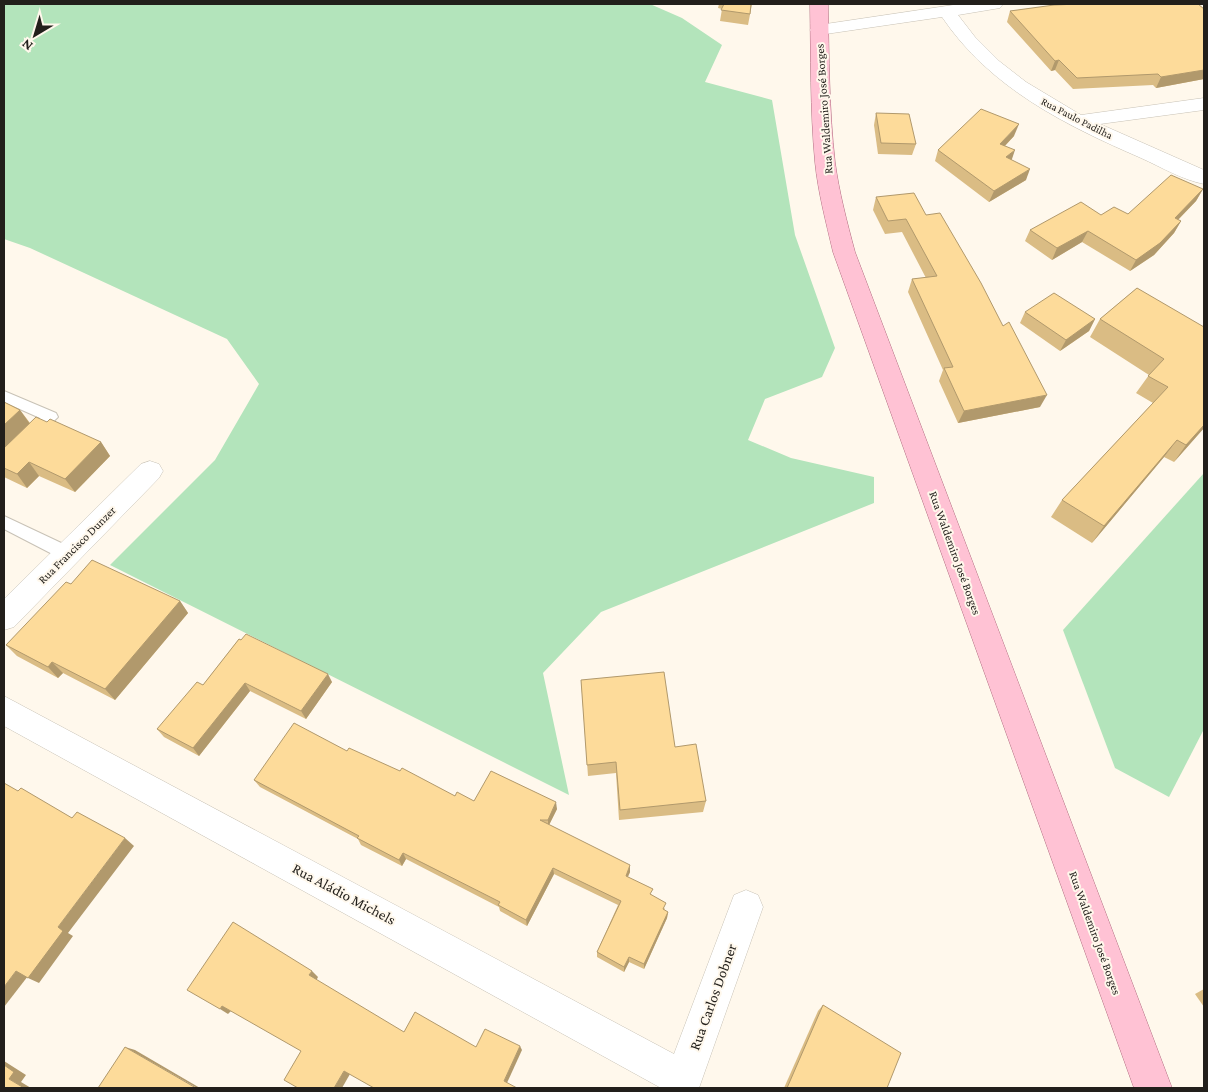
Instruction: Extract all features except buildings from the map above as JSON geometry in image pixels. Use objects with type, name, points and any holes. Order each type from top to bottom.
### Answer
[{"type":"main road","name":"Rua Waldemiro José Borges","points":[[819,17],[825,164],[844,252],[1153,1088]]},
{"type":"street","points":[[819,17],[946,11],[994,4]]},
{"type":"street","name":"Rua Paulo Padilha","points":[[946,11],[969,41],[1009,78],[1040,100],[1079,121],[1204,178]]},
{"type":"street","points":[[1079,121],[1204,104]]},
{"type":"street","name":"Rua Francisco Dunzer","points":[[4,618],[150,471]]},
{"type":"street","name":"Rua Aládio Michels","points":[[4,710],[682,1083]]},
{"type":"street","name":"Rua Carlos Dobner","points":[[682,1083],[746,907]]},
{"type":"lane","points":[[4,396],[51,417],[4,461]]},
{"type":"lane","points":[[4,522],[68,554]]},
{"type":"green space","points":[[4,4],[650,4],[682,18],[722,45],[705,82],[772,100],[795,235],[835,348],[822,377],[765,399],[748,440],[791,458],[874,477],[874,503],[601,612],[543,673],[569,795],[110,565],[215,460],[259,384],[227,339],[30,248],[4,239]]},
{"type":"green space","points":[[1204,473],[1204,729],[1169,797],[1115,768],[1063,630]]}]
